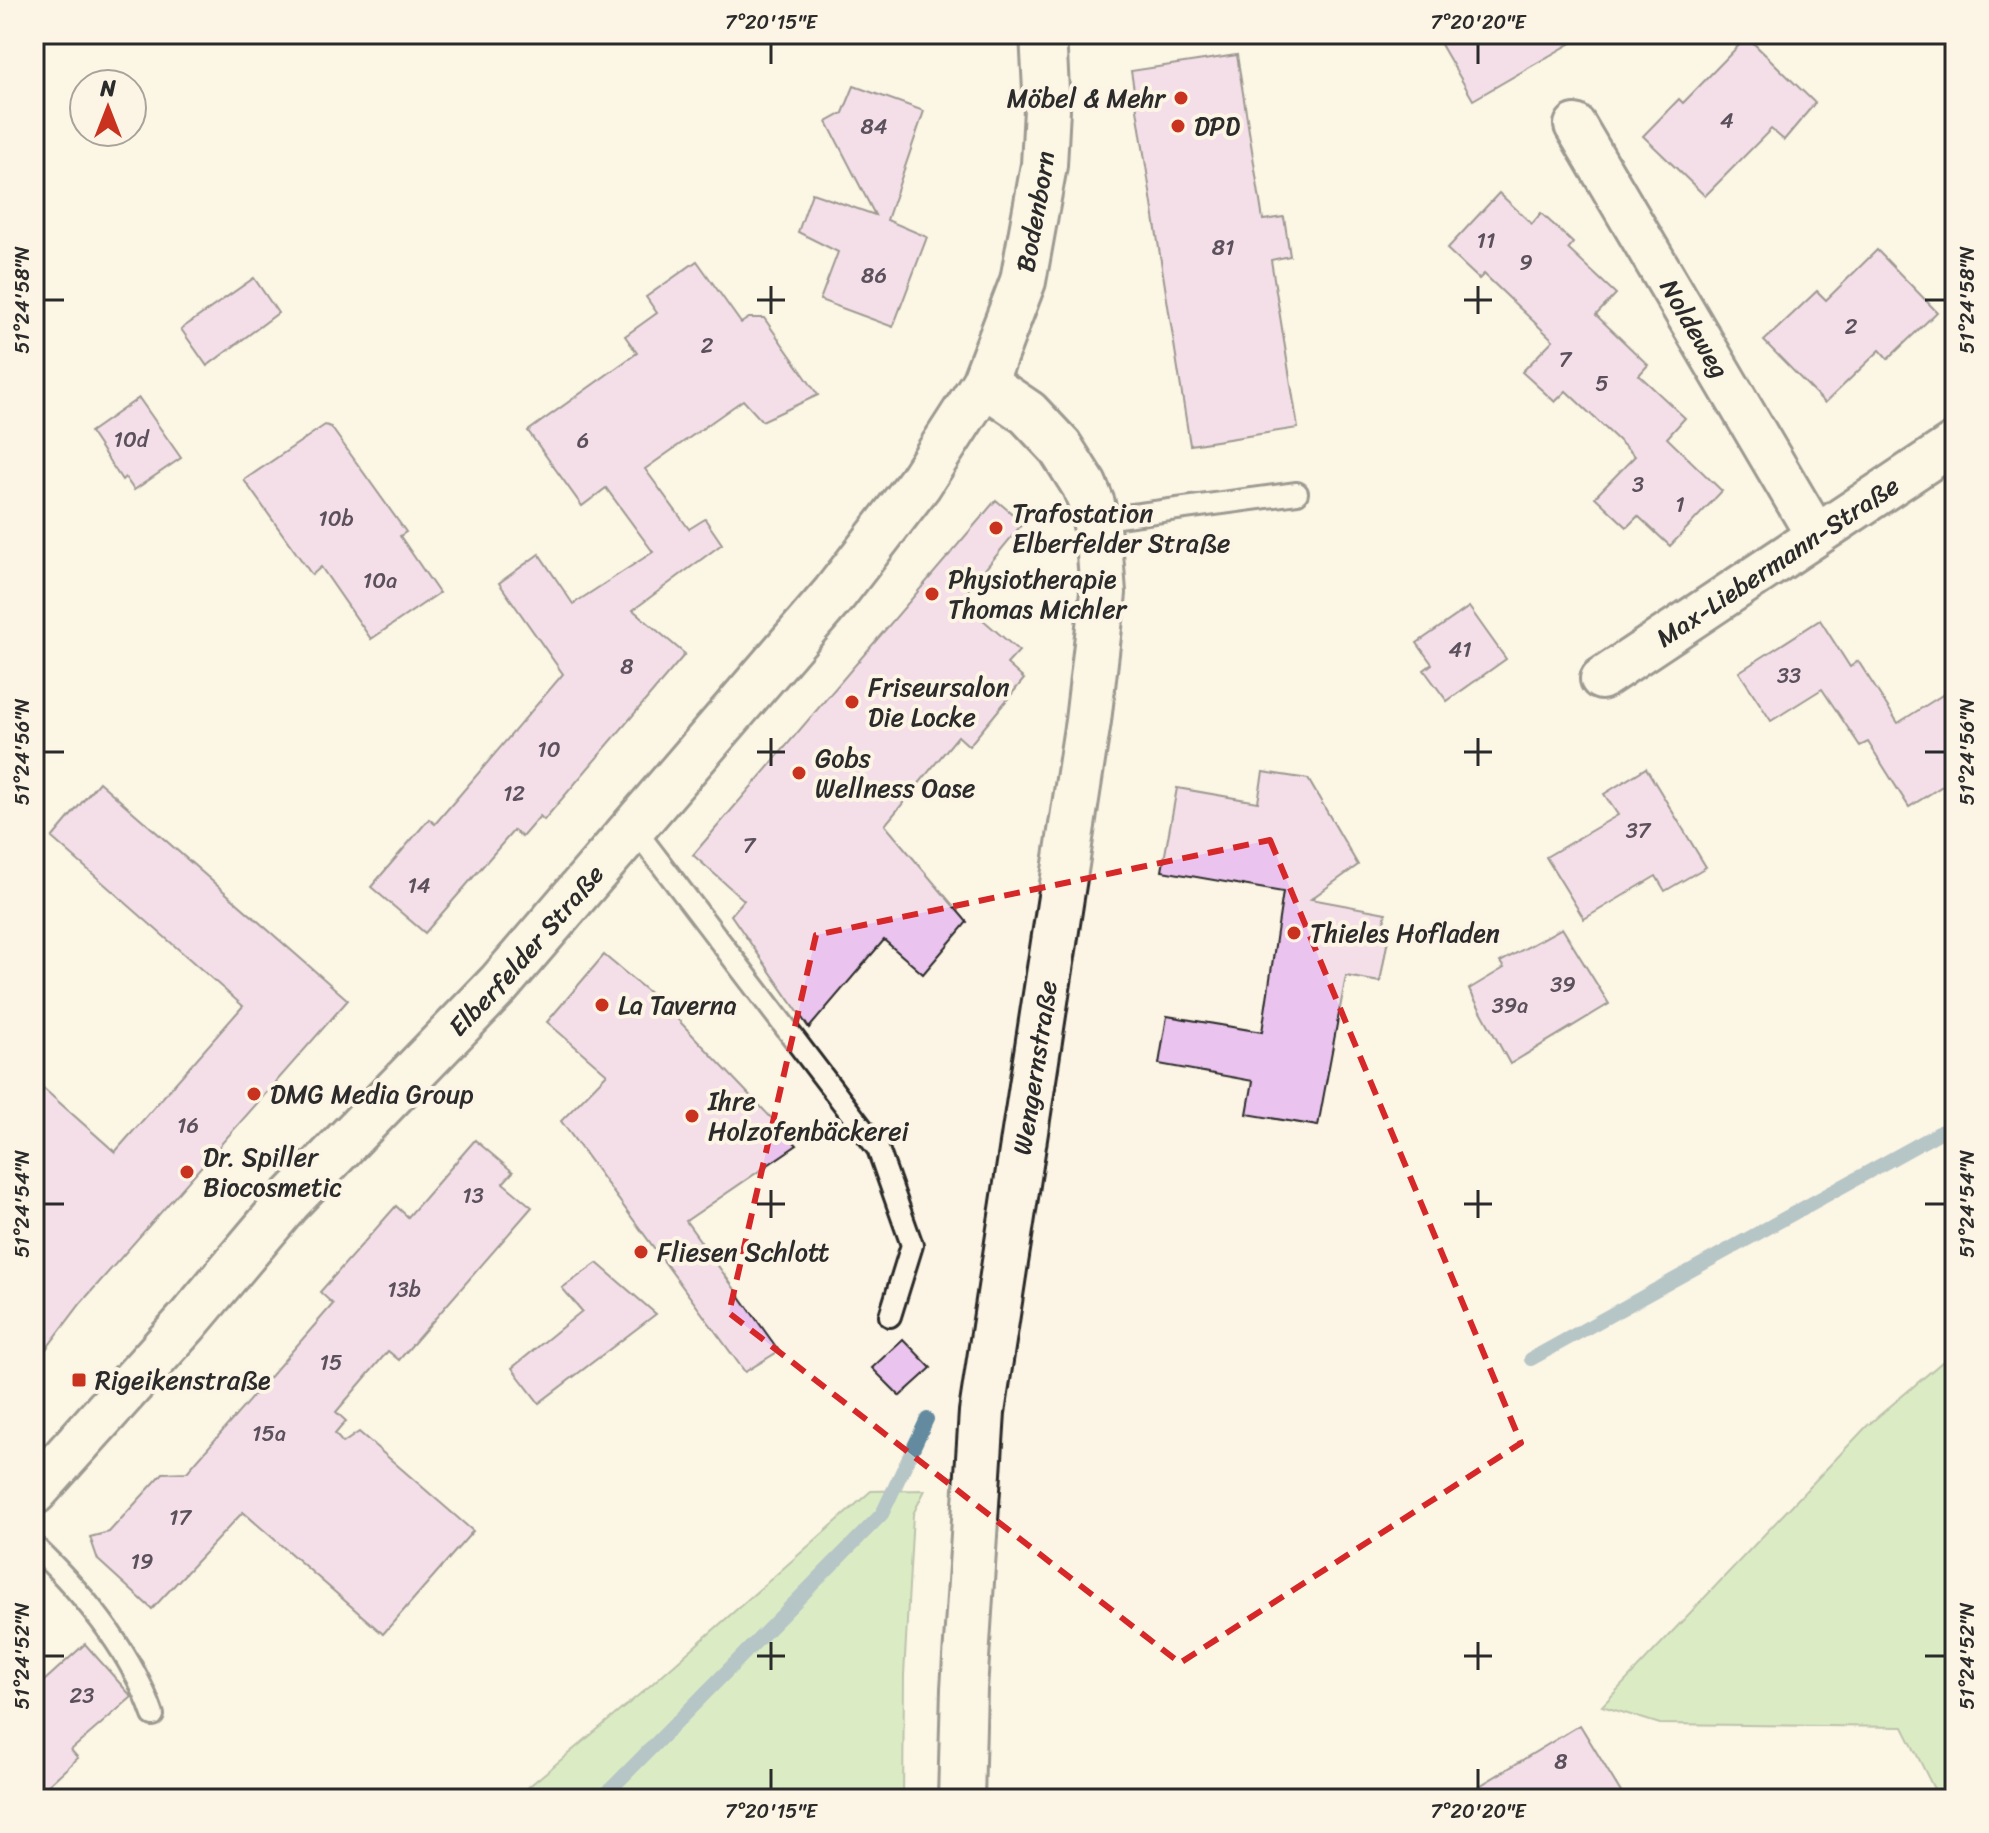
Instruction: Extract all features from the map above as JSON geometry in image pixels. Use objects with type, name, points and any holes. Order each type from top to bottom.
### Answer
[{"type":"main road","name":"Bodenborn","points":[[984,383],[1023,281],[1035,223],[1047,109],[1043,34]]},
{"type":"main road","name":"Wengernstraße","points":[[961,1799],[982,1412],[1099,642],[1103,593],[1095,520],[1084,485],[1060,447],[1028,413],[984,383]]},
{"type":"main road","name":"Elberfelder Straße","points":[[34,1492],[288,1202],[499,984],[835,593],[919,484],[984,383]]},
{"type":"street","name":"Noldeweg","points":[[1575,125],[1815,533]]},
{"type":"street","name":"Max-Liebermann-Straße","points":[[1601,679],[1815,533],[1955,443]]},
{"type":"lane","points":[[1095,520],[1297,493]]},
{"type":"lane","points":[[633,827],[878,1149],[912,1245],[890,1316]]},
{"type":"lane","points":[[34,1546],[69,1580],[142,1682],[153,1715]]},
{"type":"highlighted area","points":[[1270,840],[1521,1443],[1180,1663],[729,1313],[816,935]]},
{"type":"green space","points":[[1955,1351],[1955,1799],[1939,1799],[1903,1727],[1660,1724],[1602,1706],[1867,1426]]},
{"type":"green space","points":[[925,1490],[913,1514],[904,1675],[903,1799],[514,1799],[652,1684],[871,1491]]},
{"type":"building","points":[[1435,34],[1587,34],[1473,100]]},
{"type":"building","points":[[1747,37],[1815,103],[1784,140],[1771,129],[1705,196],[1643,136],[1679,99],[1683,103]]},
{"type":"building","points":[[1237,55],[1263,220],[1284,217],[1290,256],[1271,260],[1298,428],[1190,445],[1131,71]]},
{"type":"building","points":[[854,86],[924,111],[887,220],[927,237],[893,327],[820,300],[838,252],[798,232],[812,193],[875,215],[827,122],[843,113]]},
{"type":"building","points":[[1499,193],[1532,224],[1541,213],[1573,243],[1568,249],[1616,294],[1596,315],[1648,365],[1639,375],[1685,418],[1667,438],[1722,491],[1670,546],[1638,516],[1627,527],[1595,497],[1635,456],[1566,391],[1555,402],[1522,372],[1553,340],[1484,274],[1479,279],[1447,249]]},
{"type":"building","points":[[1877,250],[1937,312],[1888,359],[1880,350],[1825,403],[1764,341],[1817,291],[1826,300]]},
{"type":"building","points":[[697,261],[741,323],[749,318],[764,318],[818,395],[762,421],[743,400],[645,469],[689,529],[705,519],[722,544],[633,610],[685,654],[544,820],[540,816],[522,837],[514,830],[425,933],[371,887],[429,819],[435,824],[563,674],[499,583],[539,554],[573,604],[653,552],[606,488],[582,506],[528,431],[637,353],[625,336],[657,313],[646,297]]},
{"type":"building","points":[[254,278],[278,313],[207,366],[181,329]]},
{"type":"building","points":[[139,398],[181,458],[134,490],[125,477],[122,480],[90,432]]},
{"type":"building","points":[[325,425],[331,427],[406,532],[400,536],[439,593],[371,639],[321,567],[312,575],[244,480]]},
{"type":"building","points":[[996,500],[1023,523],[960,600],[1019,651],[1007,664],[1024,679],[969,746],[958,736],[885,825],[967,922],[923,974],[884,940],[809,1028],[731,915],[744,900],[693,855]]},
{"type":"building","points":[[1469,607],[1506,659],[1447,701],[1424,670],[1432,664],[1417,643]]},
{"type":"building","points":[[1820,620],[1850,667],[1858,661],[1898,723],[1955,687],[1955,778],[1909,807],[1868,742],[1860,746],[1822,689],[1771,721],[1739,672]]},
{"type":"building","points":[[1646,768],[1706,867],[1665,891],[1656,876],[1584,919],[1546,857],[1618,815],[1604,794]]},
{"type":"building","points":[[1263,772],[1308,779],[1358,865],[1311,899],[1386,913],[1382,932],[1388,939],[1380,982],[1346,976],[1318,1126],[1247,1114],[1253,1081],[1159,1064],[1167,1016],[1262,1032],[1283,892],[1162,871],[1177,788],[1258,802]]},
{"type":"building","points":[[99,782],[348,1000],[81,1303],[34,1365],[34,1080],[115,1152],[243,1006],[52,838]]},
{"type":"building","points":[[1562,928],[1609,1004],[1510,1064],[1469,989],[1504,968],[1500,962]]},
{"type":"building","points":[[604,955],[665,1006],[797,1145],[686,1221],[779,1351],[745,1372],[561,1121],[607,1074],[547,1022]]},
{"type":"building","points":[[475,1140],[513,1172],[503,1183],[532,1207],[399,1360],[388,1351],[336,1412],[346,1421],[335,1434],[343,1443],[359,1432],[473,1531],[383,1634],[243,1512],[152,1609],[98,1560],[90,1537],[109,1532],[163,1473],[187,1472],[333,1304],[320,1292],[396,1206],[408,1217]]},
{"type":"building","points":[[597,1263],[656,1314],[539,1403],[512,1368],[582,1311],[562,1288]]},
{"type":"building","points":[[903,1339],[931,1368],[900,1396],[872,1368]]},
{"type":"building","points":[[85,1644],[132,1697],[71,1750],[78,1758],[34,1798],[34,1690]]},
{"type":"building","points":[[1580,1725],[1625,1799],[1458,1799]]},
{"type":"waterway","points":[[1531,1359],[1955,1124]]},
{"type":"waterway","points":[[601,1799],[882,1514],[927,1419]]},
{"type":"place","name":"Möbel & Mehr","points":[[1181,98]]},
{"type":"place","name":"DPD","points":[[1178,126]]},
{"type":"place","name":"Trafostation Elberfelder Straße","points":[[996,528]]},
{"type":"place","name":"Physiotherapie Thomas Michler","points":[[932,594]]},
{"type":"place","name":"Friseursalon Die Locke","points":[[852,702]]},
{"type":"place","name":"Gobs Wellness Oase","points":[[799,773]]},
{"type":"place","name":"Thieles Hofladen","points":[[1294,933]]},
{"type":"place","name":"La Taverna","points":[[602,1005]]},
{"type":"place","name":"DMG Media Group","points":[[254,1094]]},
{"type":"place","name":"Ihre Holzofenbäckerei","points":[[692,1116]]},
{"type":"place","name":"Dr. Spiller Biocosmetic","points":[[187,1172]]},
{"type":"place","name":"Fliesen Schlott","points":[[641,1252]]},
{"type":"place","name":"Rigeikenstraße","points":[[79,1380]]}]
